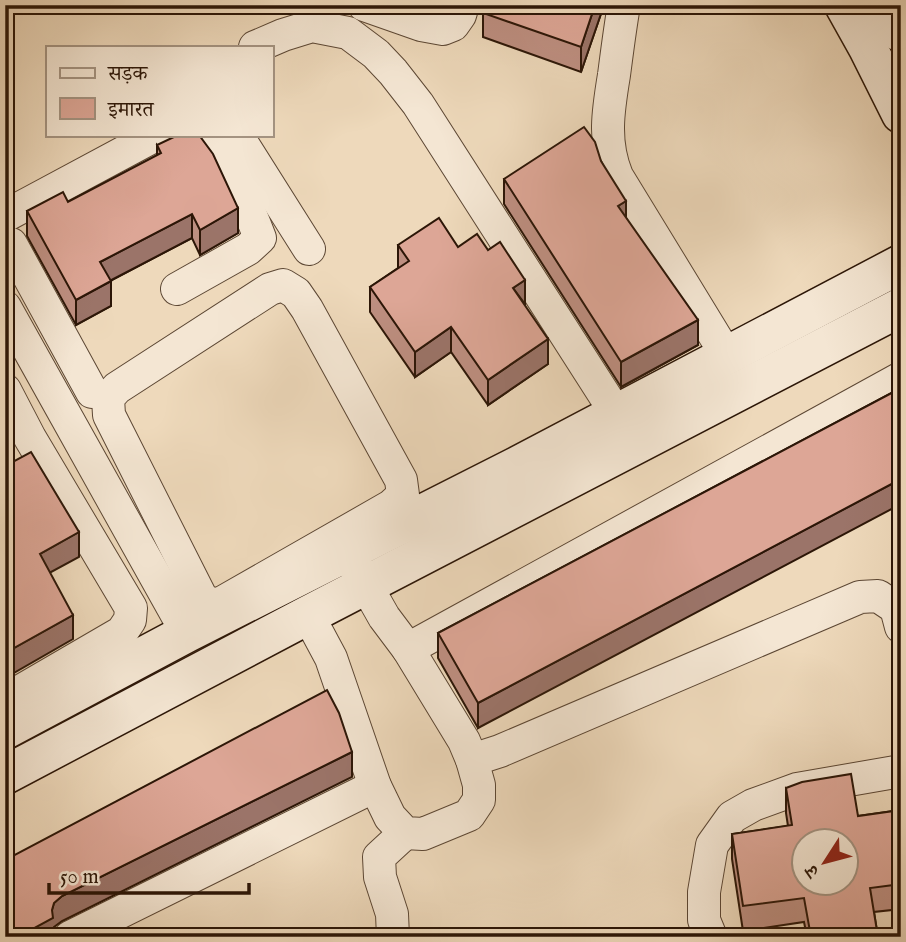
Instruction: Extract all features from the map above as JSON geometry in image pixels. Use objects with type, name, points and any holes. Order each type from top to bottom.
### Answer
[{"type":"street","points":[[364,5],[443,29],[453,25],[463,5]]},
{"type":"street","points":[[624,5],[608,114],[611,161],[617,176],[727,356]]},
{"type":"street","points":[[844,5],[901,114]]},
{"type":"street","points":[[886,5],[901,33]]},
{"type":"street","points":[[257,46],[312,26],[348,33],[376,54],[418,104],[616,413]]},
{"type":"street","points":[[92,391],[7,235],[155,136]]},
{"type":"street","points":[[177,289],[248,249],[260,238],[249,207],[213,145],[204,136]]},
{"type":"street","points":[[238,136],[309,249]]},
{"type":"street","points":[[5,730],[187,633],[344,544],[402,495],[401,480],[307,309],[296,293],[283,285],[270,289],[117,388],[108,398],[109,415],[121,440],[201,597],[211,606],[344,544],[515,467],[901,264]]},
{"type":"street","points":[[5,307],[187,633]]},
{"type":"street","points":[[5,775],[901,307]]},
{"type":"street","points":[[408,649],[901,377]]},
{"type":"street","points":[[5,700],[122,632],[130,620],[131,608],[15,423],[61,407]]},
{"type":"street","points":[[90,458],[121,440]]},
{"type":"street","points":[[308,615],[331,658],[375,786],[390,817],[405,833],[423,834],[469,815],[480,800],[479,785],[464,741],[408,649],[365,586],[344,544]]},
{"type":"street","points":[[472,760],[500,751],[860,597],[878,596],[896,608],[901,627]]},
{"type":"street","points":[[711,937],[704,920],[704,892],[712,845],[732,817],[753,805],[797,789],[901,771]]},
{"type":"street","points":[[70,937],[375,786]]},
{"type":"street","points":[[393,937],[392,914],[380,877],[379,857],[405,833]]},
{"type":"building","points":[[486,5],[595,5],[581,47],[483,13]]},
{"type":"building","points":[[584,127],[595,142],[601,161],[626,201],[618,206],[698,320],[621,362],[504,179]]},
{"type":"building","points":[[176,136],[200,136],[213,154],[238,208],[200,230],[192,214],[100,262],[111,281],[76,300],[27,211],[63,192],[68,202],[161,153],[157,145]]},
{"type":"building","points":[[439,218],[458,247],[477,234],[488,250],[500,242],[525,280],[513,288],[548,339],[488,380],[451,327],[415,352],[370,287],[409,261],[398,245]]},
{"type":"building","points":[[901,388],[901,479],[478,703],[438,633]]},
{"type":"building","points":[[31,452],[79,532],[40,554],[73,615],[5,653],[5,466]]},
{"type":"building","points":[[327,690],[339,713],[352,752],[62,896],[54,903],[53,918],[18,937],[5,937],[5,860]]},
{"type":"building","points":[[851,774],[858,816],[901,810],[901,884],[870,888],[878,937],[811,937],[804,898],[743,906],[732,834],[792,825],[786,788],[802,782]]}]
